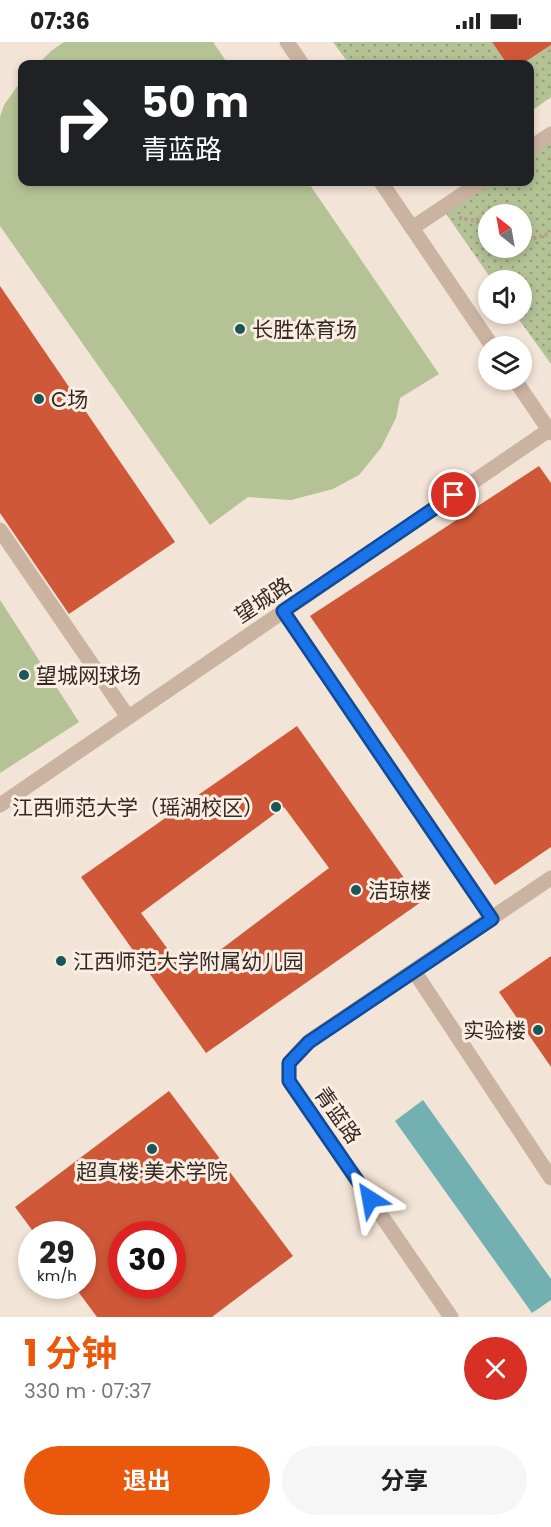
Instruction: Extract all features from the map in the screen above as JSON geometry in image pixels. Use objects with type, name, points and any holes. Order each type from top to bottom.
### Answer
[{"type":"street","points":[[286,42],[299,60]]},
{"type":"street","points":[[534,145],[551,134]]},
{"type":"street","points":[[384,186],[485,336]]},
{"type":"street","points":[[412,228],[475,186]]},
{"type":"street","points":[[522,390],[550,431]]},
{"type":"street","name":"望城路","points":[[0,805],[550,431]]},
{"type":"street","points":[[0,530],[128,717]]},
{"type":"street","points":[[283,611],[492,919]]},
{"type":"street","name":"青蓝路","points":[[451,1317],[289,1081],[289,1063],[309,1042],[551,878]]},
{"type":"street","points":[[414,971],[551,1178]]},
{"type":"path","points":[[435,213],[478,222]]},
{"type":"path","points":[[532,239],[551,233]]},
{"type":"green space","points":[[64,42],[213,42],[225,60],[42,60]]},
{"type":"green space","points":[[333,42],[492,42],[504,60],[346,60]]},
{"type":"green space","points":[[551,45],[551,97],[534,109],[534,60],[528,60]]},
{"type":"green space","points":[[18,86],[18,186],[311,186],[439,374],[400,398],[396,418],[381,448],[359,475],[333,489],[291,500],[248,497],[210,525],[0,226],[0,117],[4,105]]},
{"type":"green space","points":[[551,134],[551,364],[522,324],[532,324],[532,270],[485,270],[442,208],[475,186],[534,186],[534,146]]},
{"type":"green space","name":"望城网球场","points":[[0,600],[79,722],[0,773]]},
{"type":"water","points":[[423,1100],[551,1279],[551,1300],[532,1313],[395,1121]]},
{"type":"building","points":[[492,42],[551,42],[551,45],[528,60],[504,60]]},
{"type":"building","name":"C场","points":[[0,286],[175,542],[69,614],[0,513]]},
{"type":"building","points":[[539,466],[551,483],[551,847],[495,885],[310,616]]},
{"type":"building","name":"洁琼楼","points":[[297,726],[421,902],[206,1053],[81,877]],"holes":[[[284,807],[329,868],[187,975],[141,913]]]},
{"type":"building","name":"实验楼","points":[[551,956],[551,1067],[499,992]]},
{"type":"building","name":"超真楼·美术学院","points":[[169,1091],[293,1256],[212,1317],[97,1317],[84,1299],[96,1299],[96,1221],[25,1221],[15,1207]]},
{"type":"place","name":"长胜体育场","points":[[240,329]]},
{"type":"place","name":"C场","points":[[39,399]]},
{"type":"place","name":"望城网球场","points":[[24,675]]},
{"type":"place","name":"江西师范大学（瑶湖校区）","points":[[276,807]]},
{"type":"place","name":"洁琼楼","points":[[356,890]]},
{"type":"place","name":"江西师范大学附属幼儿园","points":[[61,961]]},
{"type":"place","name":"实验楼","points":[[538,1030]]},
{"type":"place","name":"超真楼·美术学院","points":[[152,1149]]},
{"type":"route","points":[[370,1199],[289,1081],[289,1063],[309,1042],[492,919],[283,611],[454,495]]}]
